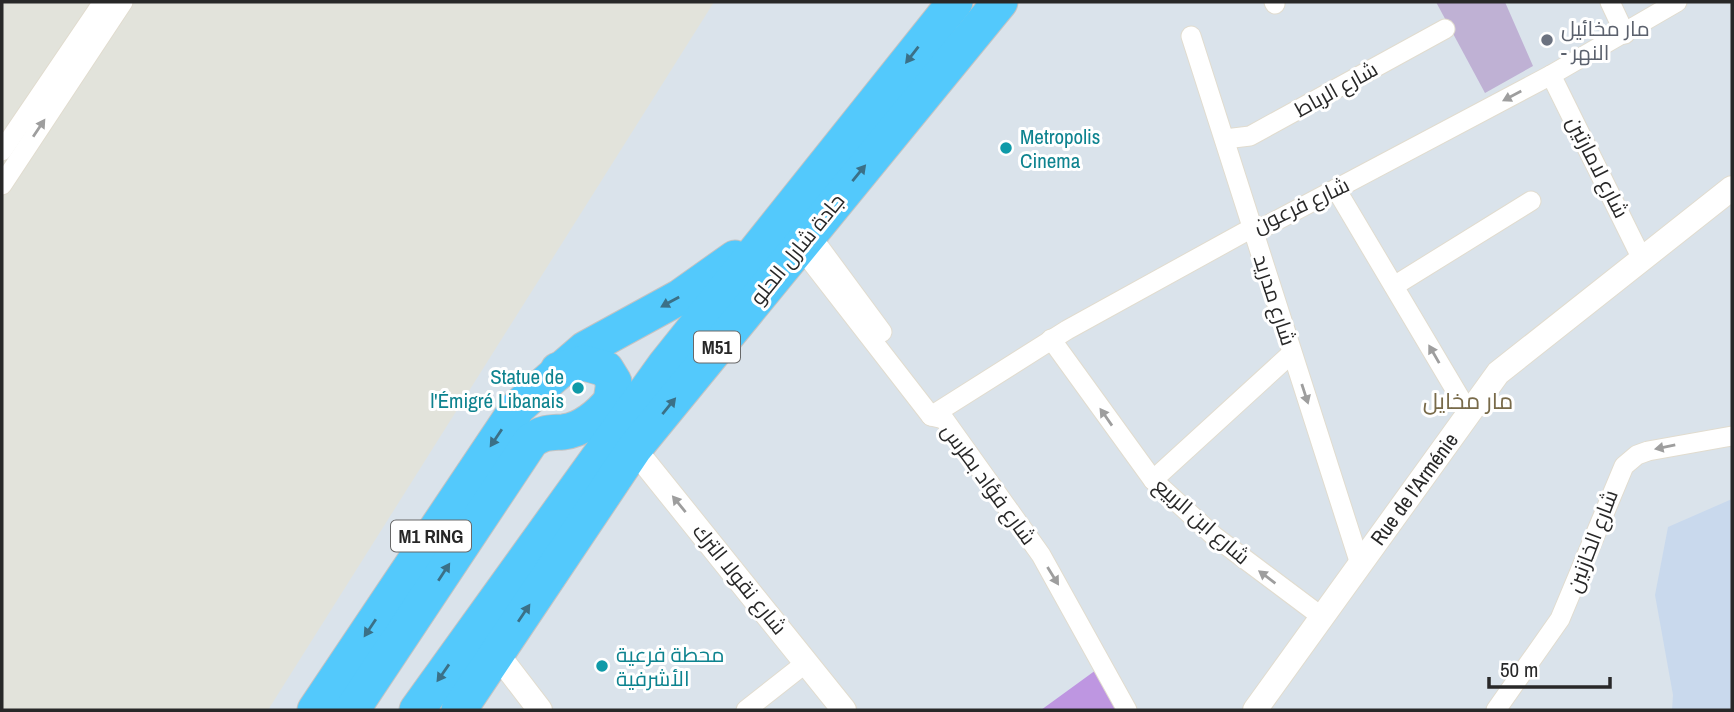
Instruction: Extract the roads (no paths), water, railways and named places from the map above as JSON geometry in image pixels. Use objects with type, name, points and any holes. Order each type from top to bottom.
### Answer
[{"type":"highway","name":"جادة شارل الحلو","points":[[417,710],[664,365],[800,199],[955,2]]},
{"type":"highway","name":"جادة شارل الحلو","points":[[459,710],[634,449],[1000,2]]},
{"type":"highway","name":"M1 RING","points":[[315,710],[506,424],[537,388],[604,337],[704,282],[800,199]]},
{"type":"highway","points":[[352,710],[525,449],[540,435],[564,432],[584,424],[605,409],[615,393],[614,382],[606,369],[598,365],[584,363],[558,370]]},
{"type":"highway","points":[[564,432],[575,440],[579,448],[579,481]]},
{"type":"street","points":[[2,151],[103,2]]},
{"type":"street","points":[[2,185],[123,2]]},
{"type":"street","points":[[1610,2],[1625,34]]},
{"type":"street","name":"شارع فرعون","points":[[938,415],[1055,344],[1253,231],[1551,75],[1625,34],[1675,2]]},
{"type":"street","name":"شارع الرباط","points":[[1224,139],[1250,136],[1445,29]]},
{"type":"street","name":"شارع مدريد","points":[[1191,36],[1360,564]]},
{"type":"street","name":"شارع لامارتين","points":[[1551,75],[1642,259]]},
{"type":"street","name":"Rue de l'Arménie","points":[[1255,710],[1498,373],[1732,188]]},
{"type":"street","points":[[1336,189],[1469,413]]},
{"type":"street","points":[[1394,286],[1531,201]]},
{"type":"street","name":"شارع فؤاد بطرس","points":[[804,239],[1041,555],[1127,710]]},
{"type":"street","name":"شارع ابن الربيع","points":[[1055,344],[1153,480],[1214,536],[1322,617]]},
{"type":"street","points":[[1153,480],[1292,353]]},
{"type":"street","name":"شارع الخازنين","points":[[1496,710],[1560,620],[1624,466],[1637,455],[1648,451],[1732,436]]},
{"type":"street","name":"شارع نقولا الترك","points":[[634,449],[844,710]]},
{"type":"street","points":[[497,654],[540,710]]},
{"type":"street","points":[[746,710],[807,663]]},
{"type":"place","name":"مار مخائيل - النهر","points":[[1547,40]]},
{"type":"place","name":"Metropolis Cinema","points":[[1006,148]]},
{"type":"place","name":"Statue de l'Émigré Libanais","points":[[578,388]]},
{"type":"place","name":"محطة فرعية الأشرفية","points":[[602,666]]},
{"type":"district","name":"مار مخايل","points":[[1468,400]]}]
